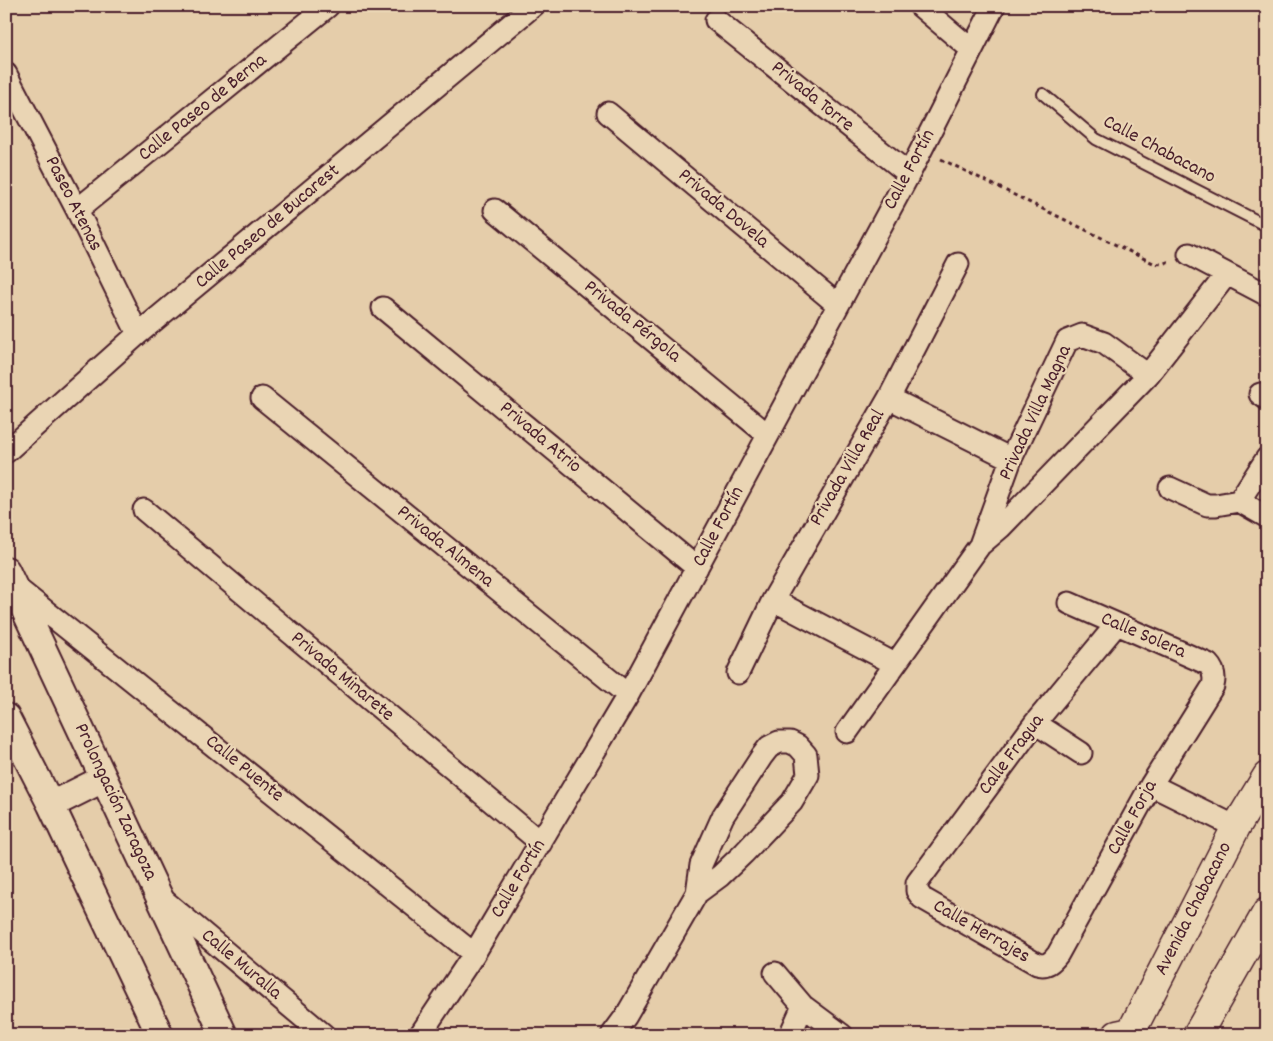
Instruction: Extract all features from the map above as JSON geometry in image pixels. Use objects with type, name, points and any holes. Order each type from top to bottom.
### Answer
[{"type":"main road","name":"Avenida Chabacano","points":[[1129,1034],[1236,827],[1267,776]]},
{"type":"main road","points":[[1197,1035],[1267,912]]},
{"type":"street","name":"Calle Paseo de Berna","points":[[77,210],[328,6]]},
{"type":"street","name":"Calle Paseo de Bucarest","points":[[6,452],[138,334],[533,6]]},
{"type":"street","points":[[920,6],[972,50]]},
{"type":"street","name":"Calle Fortín","points":[[420,1035],[474,954],[628,695],[909,174],[994,6]]},
{"type":"street","name":"Privada Torre","points":[[716,20],[909,174]]},
{"type":"street","name":"Paseo Atenas","points":[[6,74],[77,210],[138,334]]},
{"type":"street","name":"Privada Dovela","points":[[608,114],[838,305]]},
{"type":"street","name":"Privada Pérgola","points":[[495,210],[768,435]]},
{"type":"street","points":[[1189,254],[1267,295]]},
{"type":"street","name":"Privada Villa Real","points":[[738,673],[773,600],[889,398],[958,264]]},
{"type":"street","name":"Privada Villa Magna","points":[[847,732],[980,545],[1001,527],[1148,375],[1227,274]]},
{"type":"street","name":"Privada Atrio","points":[[383,308],[697,568]]},
{"type":"street","name":"Privada Villa Magna","points":[[980,545],[1011,459],[1067,341],[1082,335],[1104,343],[1148,375]]},
{"type":"street","name":"Privada Almena","points":[[262,398],[628,695]]},
{"type":"street","points":[[889,398],[1011,459]]},
{"type":"street","points":[[1238,501],[1267,458]]},
{"type":"street","points":[[1170,488],[1207,505],[1238,501],[1267,517]]},
{"type":"street","name":"Privada Minarete","points":[[144,510],[540,843]]},
{"type":"street","name":"Prolongación Zaragoza","points":[[10,578],[224,1035]]},
{"type":"street","name":"Calle Puente","points":[[10,578],[474,954]]},
{"type":"street","points":[[773,600],[895,664]]},
{"type":"street","name":"Calle Solera","points":[[1069,603],[1208,664],[1213,672]]},
{"type":"street","name":"Calle Fragua","points":[[917,891],[917,883],[1035,723],[1116,625]]},
{"type":"street","name":"Calle Forja","points":[[1049,964],[1058,954],[1151,785],[1213,686],[1215,679],[1213,672]]},
{"type":"street","points":[[6,717],[51,805],[160,1035]]},
{"type":"street","points":[[1035,723],[1081,753]]},
{"type":"street","points":[[612,1035],[623,1025],[697,893],[701,865],[723,816],[769,747],[779,742],[790,742],[798,746],[806,755],[808,775],[792,802],[720,876],[697,893]]},
{"type":"street","points":[[51,805],[104,779]]},
{"type":"street","points":[[1151,785],[1236,827]]},
{"type":"street","name":"Calle Herrajes","points":[[917,891],[922,898],[1037,964],[1049,964]]},
{"type":"street","name":"Calle Muralla","points":[[158,895],[324,1035]]},
{"type":"street","points":[[775,973],[803,1006],[842,1035]]},
{"type":"street","points":[[790,1035],[803,1006]]},
{"type":"lane","name":"Calle Chabacano","points":[[1043,94],[1096,139],[1267,226]]},
{"type":"path","points":[[921,150],[1153,264],[1162,264],[1189,254]]}]
